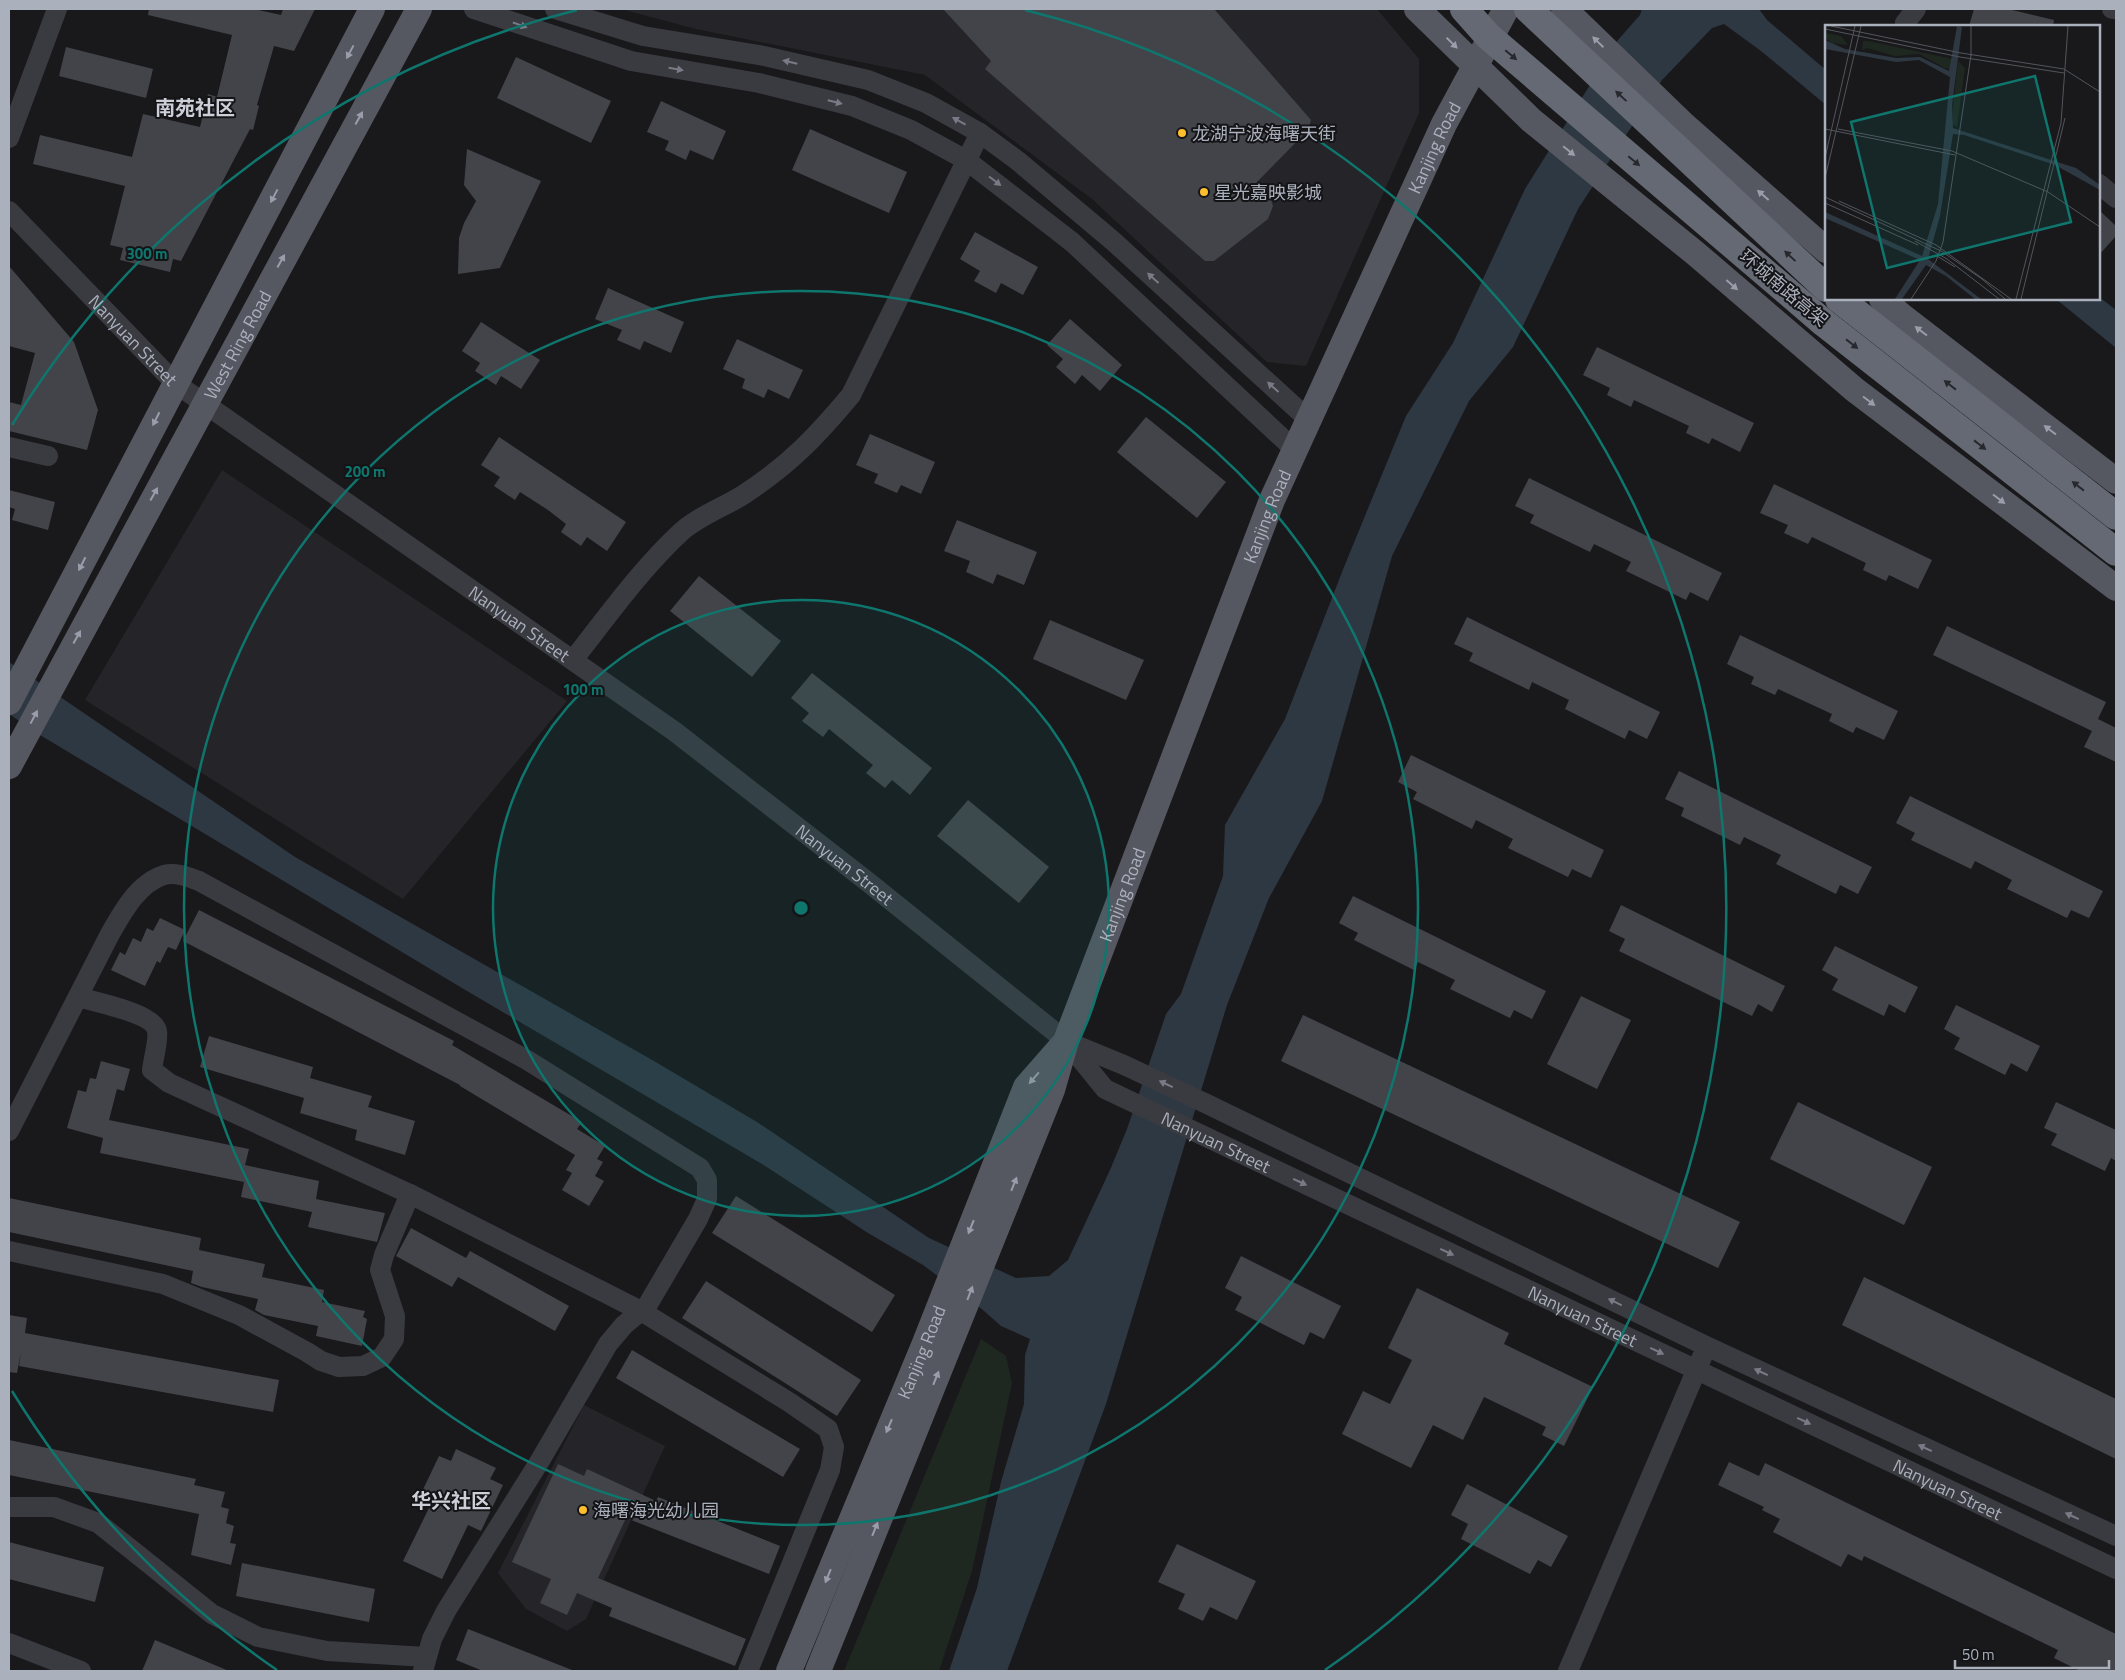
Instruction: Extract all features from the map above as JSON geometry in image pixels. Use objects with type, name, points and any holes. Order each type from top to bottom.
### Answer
[{"type":"highway","name":"环城南路高架","points":[[1464,9],[1488,36],[1824,322],[2116,552]]},
{"type":"highway","name":"环城南路高架","points":[[1528,9],[1825,287]]},
{"type":"highway","name":"环城南路高架","points":[[1840,300],[2116,516]]},
{"type":"main road","name":"West Ring Road","points":[[9,702],[174,383],[372,9]]},
{"type":"main road","name":"West Ring Road","points":[[12,759],[418,9]]},
{"type":"main road","points":[[1417,9],[1531,120],[1695,253],[1855,390],[2116,588]]},
{"type":"main road","name":"Kanjing Road","points":[[818,1671],[970,1259],[1052,1090],[1066,1041],[1272,500],[1444,124],[1506,9]]},
{"type":"main road","points":[[1565,10],[1684,125],[1825,249]]},
{"type":"main road","points":[[1883,300],[1903,318],[2116,481]]},
{"type":"main road","name":"Kanjing Road","points":[[789,1671],[946,1321]]},
{"type":"street","points":[[9,138],[57,9]]},
{"type":"street","points":[[474,9],[631,61],[758,83],[852,106],[911,130],[966,160],[1072,242],[1295,450]]},
{"type":"street","points":[[554,9],[643,36],[764,56],[868,80],[926,103],[980,133],[1018,161],[1113,241],[1308,420]]},
{"type":"street","points":[[1906,25],[1905,23],[1916,9]]},
{"type":"street","points":[[572,660],[656,558],[682,531],[789,463],[821,432],[851,395],[980,133]]},
{"type":"street","points":[[2100,185],[2116,198]]},
{"type":"street","name":"Nanyuan Street","points":[[9,211],[174,383],[674,732],[860,876],[1066,1041],[1105,1089],[2116,1569]]},
{"type":"street","points":[[9,447],[48,456]]},
{"type":"street","points":[[9,1131],[126,906],[143,887],[164,875],[179,874],[199,881],[527,1060],[700,1168],[708,1180],[707,1198],[698,1219],[647,1306],[624,1325],[608,1344],[538,1464],[446,1611],[432,1639],[424,1664],[327,1651],[258,1637],[212,1614],[98,1523],[54,1507],[9,1507]]},
{"type":"street","points":[[78,997],[140,1015],[153,1023],[158,1032],[152,1070],[169,1083],[410,1194],[641,1311],[789,1402],[828,1429],[834,1447],[830,1470],[748,1671]]},
{"type":"street","name":"Nanyuan Street","points":[[1066,1041],[1124,1065],[1208,1104],[1706,1346],[2116,1536]]},
{"type":"street","points":[[9,1251],[163,1284],[239,1315],[321,1361],[340,1367],[363,1366],[382,1357],[394,1338],[395,1316],[380,1270],[387,1246],[410,1194]]},
{"type":"street","points":[[1568,1671],[1706,1346]]},
{"type":"street","points":[[9,1643],[80,1671]]},
{"type":"shaded area","points":[[621,9],[1377,9],[1419,59],[1419,113],[1306,366],[1267,362],[1092,199],[925,75],[696,29]]},
{"type":"shaded area","points":[[1642,9],[1759,9],[1767,20],[1825,69],[1825,104],[1761,51],[1724,24],[1712,28],[1662,80],[1578,209],[1513,347],[1469,401],[1392,556],[1322,801],[1269,898],[1227,1005],[1106,1404],[1007,1671],[949,1671],[977,1588],[1001,1482],[1024,1404],[1025,1355],[1030,1339],[1001,1326],[983,1310],[923,1265],[868,1233],[762,1164],[467,991],[40,735],[9,714],[9,662],[295,857],[654,1061],[757,1122],[929,1238],[1016,1278],[1049,1276],[1068,1260],[1110,1170],[1127,1129],[1166,1014],[1181,994],[1223,876],[1225,825],[1285,719],[1344,567],[1406,416],[1453,343],[1525,189],[1618,40],[1640,15]]},
{"type":"shaded area","points":[[2100,298],[2116,310],[2116,348],[2057,300],[2100,300]]},
{"type":"shaded area","points":[[222,470],[567,701],[403,899],[85,700]]},
{"type":"shaded area","points":[[981,1339],[1006,1356],[1012,1383],[972,1571],[939,1671],[844,1671]]},
{"type":"shaded area","name":"海曙海光幼儿园","points":[[584,1405],[665,1446],[586,1619],[567,1631],[526,1609],[498,1573]]},
{"type":"building","points":[[149,9],[254,9],[281,15],[283,9],[315,9],[294,51],[274,46],[257,105],[259,106],[253,130],[250,129],[181,261],[173,259],[170,272],[120,260],[123,248],[110,245],[125,186],[33,164],[40,135],[132,157],[143,114],[200,127],[208,94],[217,97],[232,35],[148,15]]},
{"type":"building","name":"龙湖宁波海曙天街","points":[[943,9],[1214,9],[1311,120],[1308,130],[1257,182],[1269,194],[1273,206],[1268,219],[1214,261],[1205,261],[985,69],[991,61]]},
{"type":"building","points":[[1974,9],[2008,9],[2054,20],[2053,25],[1969,25]]},
{"type":"building","points":[[66,47],[153,69],[146,98],[59,76]]},
{"type":"building","points":[[516,57],[611,101],[591,143],[497,98]]},
{"type":"building","points":[[661,101],[726,131],[713,160],[690,150],[686,160],[665,150],[669,141],[647,132]]},
{"type":"building","points":[[810,129],[907,172],[889,213],[792,170]]},
{"type":"building","points":[[467,149],[541,181],[500,268],[458,274],[459,238],[464,223],[476,201],[464,185]]},
{"type":"building","points":[[2100,211],[2116,226],[2116,236],[2100,254]]},
{"type":"building","points":[[975,232],[1038,267],[1023,295],[1001,283],[996,293],[974,281],[980,271],[960,259]]},
{"type":"building","points":[[9,266],[74,342],[98,410],[87,450],[9,431],[9,402],[21,405],[35,353],[9,346]]},
{"type":"building","points":[[608,288],[684,322],[671,353],[644,341],[640,350],[617,340],[622,330],[595,319]]},
{"type":"building","points":[[1070,319],[1122,365],[1100,391],[1082,375],[1075,384],[1056,367],[1063,359],[1047,345]]},
{"type":"building","points":[[481,322],[540,360],[521,389],[501,376],[496,385],[475,371],[480,363],[462,351]]},
{"type":"building","points":[[737,339],[803,370],[789,399],[768,389],[764,398],[742,388],[745,379],[723,369]]},
{"type":"building","points":[[1597,347],[1754,423],[1740,452],[1712,438],[1709,444],[1686,433],[1689,426],[1634,400],[1631,407],[1607,395],[1610,388],[1583,375]]},
{"type":"building","points":[[1146,417],[1226,482],[1197,518],[1117,452]]},
{"type":"building","points":[[870,434],[935,462],[921,494],[901,485],[897,493],[874,483],[878,474],[856,465]]},
{"type":"building","points":[[499,437],[626,522],[607,551],[587,537],[581,546],[561,532],[566,524],[548,510],[520,492],[515,500],[494,486],[500,477],[481,465]]},
{"type":"building","points":[[1529,478],[1722,573],[1708,601],[1690,592],[1686,600],[1626,571],[1631,562],[1594,544],[1590,552],[1530,523],[1534,515],[1515,506]]},
{"type":"building","points":[[1774,484],[1932,560],[1918,589],[1889,575],[1886,581],[1863,570],[1866,563],[1812,537],[1808,544],[1784,533],[1788,525],[1760,513]]},
{"type":"building","points":[[9,490],[55,502],[48,530],[12,520],[15,509],[9,507]]},
{"type":"building","points":[[957,520],[1037,552],[1024,585],[997,574],[993,584],[966,572],[970,561],[944,551]]},
{"type":"building","points":[[699,576],[781,641],[752,677],[670,611]]},
{"type":"building","points":[[1467,617],[1660,712],[1647,739],[1629,730],[1625,739],[1565,709],[1569,700],[1532,682],[1529,690],[1469,661],[1473,653],[1454,644]]},
{"type":"building","points":[[1050,620],[1144,660],[1126,700],[1033,659]]},
{"type":"building","points":[[1947,626],[2106,702],[2098,719],[2116,728],[2116,762],[2084,747],[2092,731],[1933,655]]},
{"type":"building","points":[[1740,635],[1898,711],[1884,740],[1856,727],[1853,733],[1829,721],[1832,714],[1778,689],[1775,695],[1751,684],[1754,677],[1727,664]]},
{"type":"building","points":[[812,673],[932,768],[910,795],[892,780],[885,788],[866,773],[873,765],[829,729],[823,737],[802,721],[809,713],[791,698]]},
{"type":"building","points":[[1411,755],[1604,850],[1591,878],[1572,869],[1568,877],[1508,848],[1513,839],[1476,820],[1472,829],[1413,799],[1417,792],[1398,782]]},
{"type":"building","points":[[1679,771],[1872,867],[1858,894],[1840,885],[1836,894],[1776,864],[1781,855],[1744,837],[1740,845],[1681,816],[1684,808],[1665,799]]},
{"type":"building","points":[[1910,796],[2103,891],[2089,918],[2071,910],[2067,918],[2007,889],[2012,880],[1975,861],[1971,869],[1911,840],[1915,833],[1896,823]]},
{"type":"building","points":[[968,800],[1049,867],[1019,903],[937,836]]},
{"type":"building","points":[[1353,896],[1546,991],[1532,1019],[1514,1010],[1510,1018],[1450,989],[1455,980],[1418,962],[1414,970],[1354,940],[1358,933],[1339,923]]},
{"type":"building","points":[[1621,905],[1785,986],[1772,1012],[1758,1004],[1752,1016],[1619,951],[1625,939],[1609,931]]},
{"type":"building","points":[[199,910],[454,1041],[452,1045],[582,1122],[577,1129],[605,1146],[597,1159],[603,1162],[595,1176],[604,1181],[589,1206],[562,1190],[572,1173],[566,1170],[575,1155],[460,1085],[183,941]]},
{"type":"building","points":[[160,918],[185,930],[176,950],[168,947],[160,963],[157,961],[145,986],[111,970],[120,952],[125,955],[133,938],[141,942],[147,928],[153,931]]},
{"type":"building","points":[[1835,946],[1918,987],[1905,1013],[1889,1004],[1884,1016],[1832,990],[1838,979],[1822,970]]},
{"type":"building","points":[[1581,996],[1631,1020],[1597,1089],[1547,1064]]},
{"type":"building","points":[[1956,1005],[2040,1046],[2027,1072],[2011,1063],[2005,1075],[1954,1049],[1960,1038],[1944,1029]]},
{"type":"building","points":[[1303,1015],[1740,1222],[1718,1268],[1281,1061]]},
{"type":"building","points":[[209,1036],[313,1067],[310,1078],[372,1096],[368,1107],[415,1121],[405,1155],[355,1140],[357,1130],[300,1113],[304,1098],[200,1067]]},
{"type":"building","points":[[101,1061],[130,1069],[124,1091],[117,1089],[109,1120],[249,1149],[245,1165],[319,1181],[316,1199],[385,1213],[377,1242],[308,1227],[312,1212],[241,1197],[244,1182],[100,1153],[103,1138],[67,1128],[78,1090],[86,1092],[90,1078],[96,1079]]},
{"type":"building","points":[[1798,1102],[1932,1167],[1904,1225],[1770,1159]]},
{"type":"building","points":[[2056,1102],[2116,1130],[2116,1161],[2111,1158],[2105,1171],[2051,1145],[2057,1134],[2044,1128]]},
{"type":"building","points":[[736,1196],[895,1295],[872,1332],[712,1233]]},
{"type":"building","points":[[9,1198],[201,1238],[199,1250],[265,1264],[262,1277],[324,1290],[322,1302],[365,1311],[363,1317],[367,1319],[362,1346],[316,1336],[318,1326],[264,1315],[255,1310],[258,1299],[191,1283],[193,1271],[9,1232]]},
{"type":"building","points":[[411,1228],[466,1258],[470,1251],[569,1306],[555,1331],[458,1277],[452,1287],[396,1256]]},
{"type":"building","points":[[1241,1256],[1341,1306],[1324,1339],[1310,1332],[1304,1345],[1235,1310],[1242,1297],[1225,1288]]},
{"type":"building","points":[[1864,1277],[2116,1399],[2116,1459],[1842,1325]]},
{"type":"building","points":[[706,1281],[861,1380],[837,1416],[682,1318]]},
{"type":"building","points":[[1417,1288],[1509,1333],[1504,1344],[1593,1387],[1564,1446],[1542,1435],[1546,1427],[1484,1397],[1463,1440],[1433,1425],[1411,1468],[1342,1434],[1363,1391],[1390,1404],[1412,1360],[1388,1348]]},
{"type":"building","points":[[9,1315],[27,1318],[25,1333],[279,1380],[273,1412],[19,1366],[21,1352],[17,1373],[9,1372]]},
{"type":"building","points":[[632,1350],[800,1449],[783,1477],[616,1378]]},
{"type":"building","points":[[9,1440],[196,1479],[194,1485],[225,1492],[221,1507],[229,1509],[226,1523],[234,1526],[230,1543],[236,1544],[231,1565],[191,1555],[199,1514],[9,1475]]},
{"type":"building","points":[[456,1449],[496,1468],[490,1479],[503,1485],[481,1531],[468,1525],[442,1579],[403,1561],[430,1506],[418,1500],[439,1456],[451,1461]]},
{"type":"building","points":[[1729,1462],[1759,1476],[1765,1463],[2116,1634],[2116,1671],[2080,1671],[2054,1658],[2058,1650],[1864,1556],[1862,1561],[1848,1554],[1841,1567],[1773,1532],[1780,1519],[1762,1510],[1764,1507],[1718,1485]]},
{"type":"building","points":[[558,1464],[584,1476],[587,1469],[656,1501],[658,1497],[780,1546],[769,1574],[626,1518],[598,1578],[746,1639],[735,1666],[609,1616],[612,1608],[577,1593],[567,1615],[540,1603],[551,1579],[512,1562]]},
{"type":"building","points":[[1467,1484],[1568,1536],[1551,1567],[1538,1560],[1530,1574],[1461,1539],[1468,1524],[1451,1515]]},
{"type":"building","points":[[9,1542],[104,1567],[95,1602],[9,1579]]},
{"type":"building","points":[[1177,1544],[1256,1581],[1237,1620],[1210,1607],[1203,1621],[1178,1609],[1185,1594],[1158,1582]]},
{"type":"building","points":[[242,1563],[375,1589],[369,1622],[236,1596]]},
{"type":"building","points":[[468,1629],[572,1671],[483,1671],[456,1660]]},
{"type":"building","points":[[155,1640],[229,1671],[142,1671]]},
{"type":"place","name":"龙湖宁波海曙天街","points":[[1182,133]]},
{"type":"place","name":"星光嘉映影城","points":[[1204,192]]},
{"type":"place","name":"海曙海光幼儿园","points":[[583,1510]]},
{"type":"district","name":"南苑社区","points":[[195,107]]},
{"type":"district","name":"华兴社区","points":[[451,1500]]}]
